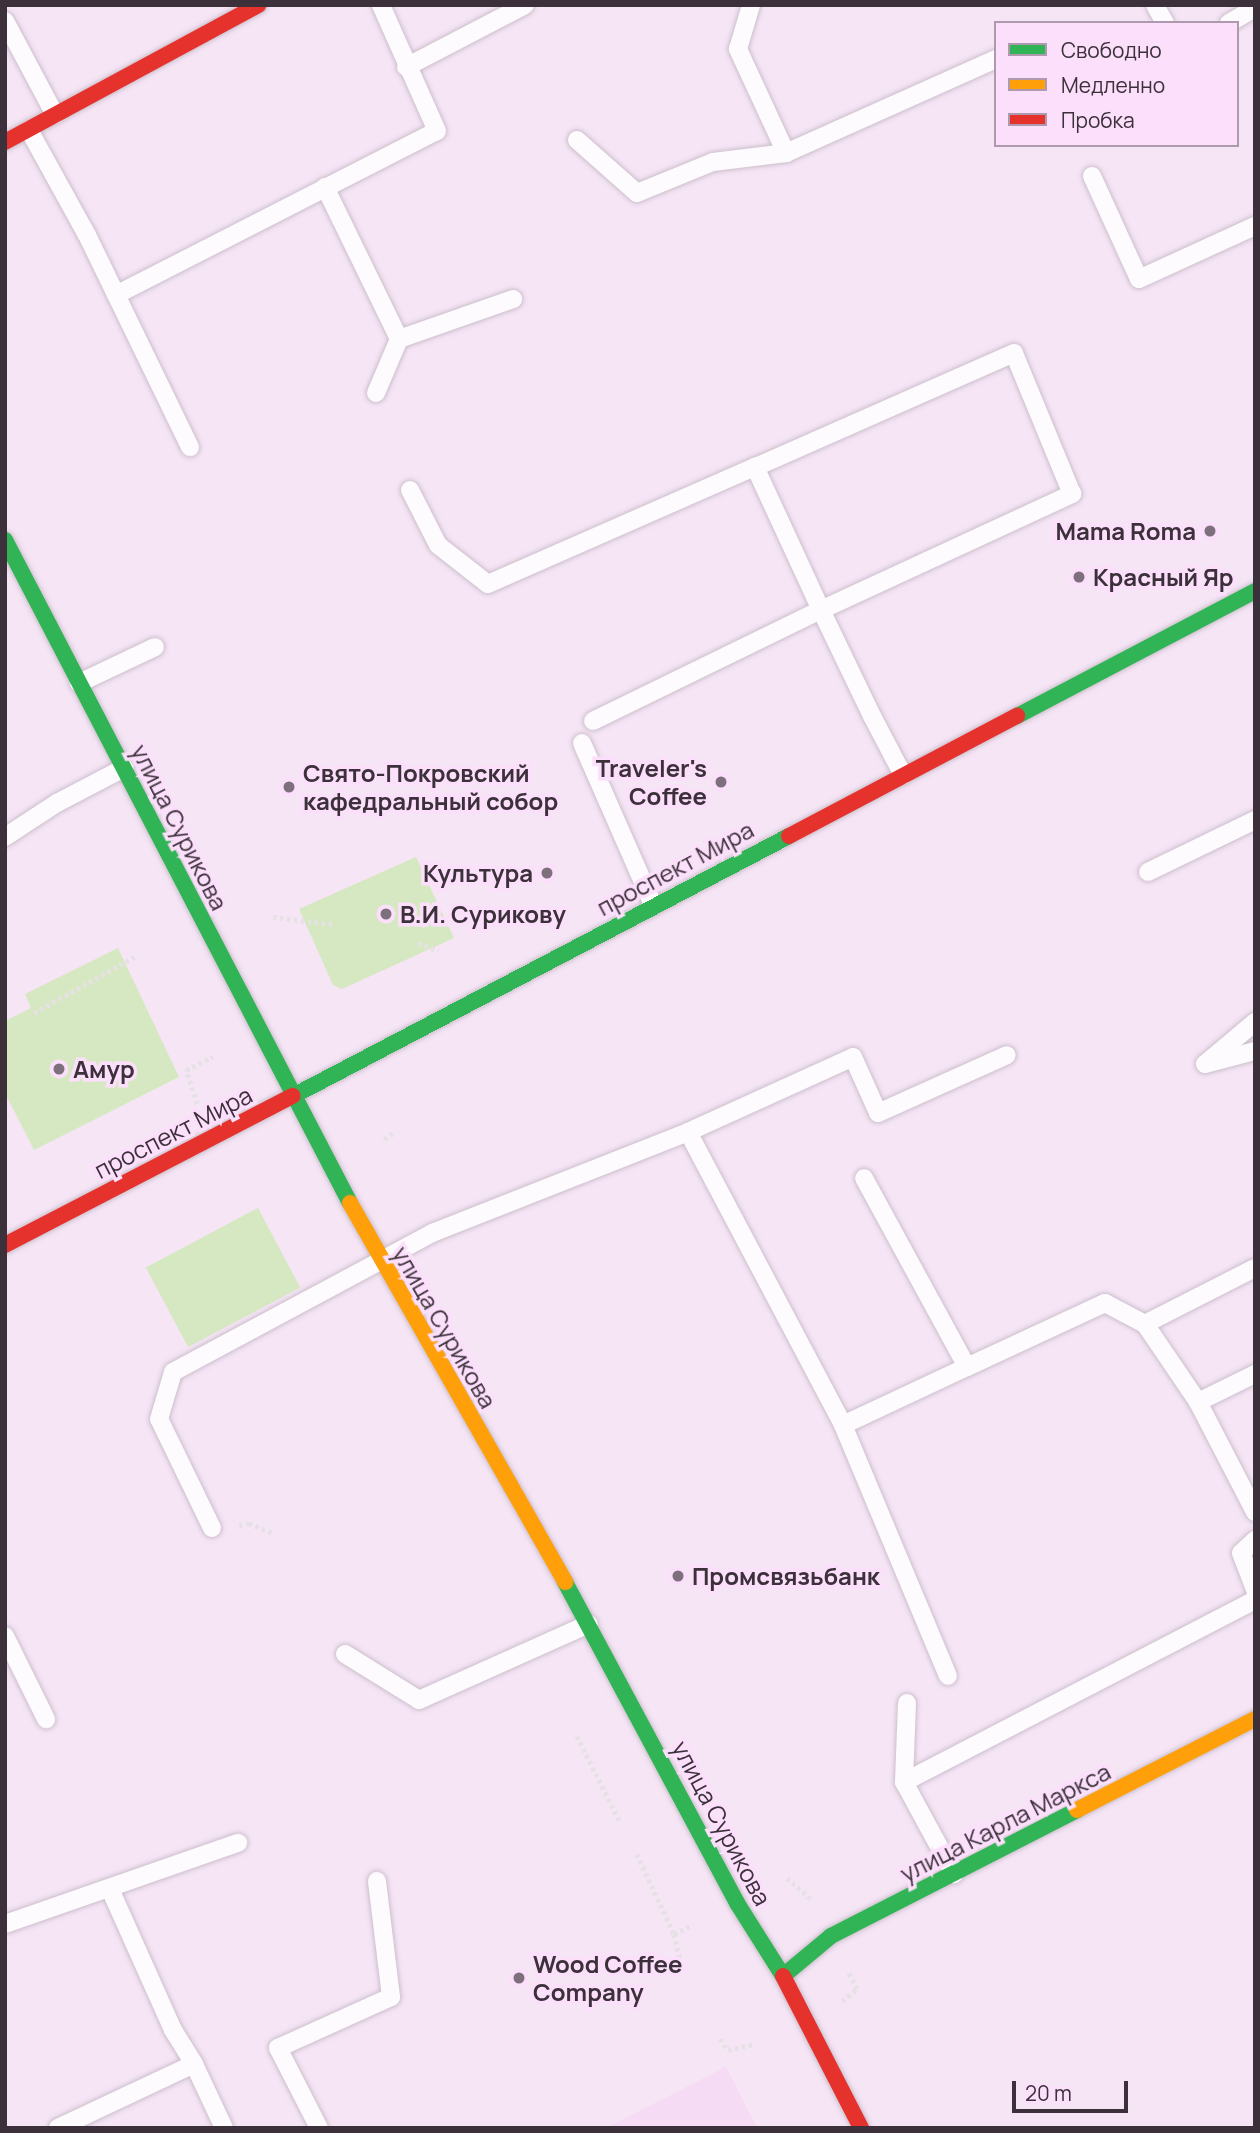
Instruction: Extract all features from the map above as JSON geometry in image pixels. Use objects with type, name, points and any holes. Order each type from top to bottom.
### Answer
[{"type":"main road","points":[[5,142],[232,11],[258,5]]},
{"type":"main road","name":"улица Сурикова","points":[[5,540],[379,1259],[589,1624],[737,1903],[783,1976],[861,2128]]},
{"type":"main road","name":"проспект Мира","points":[[5,1245],[1255,591]]},
{"type":"main road","name":"улица Карла Маркса","points":[[783,1976],[831,1936],[1255,1719]]},
{"type":"lane","points":[[116,295],[437,131],[382,5]]},
{"type":"lane","points":[[407,67],[525,5]]},
{"type":"lane","points":[[751,5],[738,49],[786,153]]},
{"type":"lane","points":[[1155,5],[1164,21]]},
{"type":"lane","points":[[1232,21],[1255,8]]},
{"type":"lane","points":[[5,21],[55,115]]},
{"type":"lane","points":[[577,140],[637,193],[713,162],[786,153],[994,60]]},
{"type":"lane","points":[[29,130],[116,295],[190,447]]},
{"type":"lane","points":[[1092,176],[1139,279],[1255,226]]},
{"type":"lane","points":[[325,187],[399,339]]},
{"type":"lane","points":[[376,393],[399,339],[513,299]]},
{"type":"lane","points":[[410,490],[438,545],[488,584],[1014,353],[1072,494],[821,610],[593,721]]},
{"type":"lane","points":[[755,467],[821,610],[903,775]]},
{"type":"lane","points":[[79,682],[155,647]]},
{"type":"lane","points":[[582,743],[653,905]]},
{"type":"lane","points":[[5,837],[57,803],[124,768]]},
{"type":"lane","points":[[1149,872],[1255,820]]},
{"type":"lane","points":[[1255,1022],[1205,1064],[1255,1051]]},
{"type":"lane","points":[[212,1528],[159,1419],[173,1372],[379,1259],[432,1233],[688,1132],[853,1057],[878,1113],[1007,1055]]},
{"type":"lane","points":[[688,1132],[844,1425],[948,1676]]},
{"type":"lane","points":[[864,1178],[967,1367]]},
{"type":"lane","points":[[1145,1324],[1255,1268]]},
{"type":"lane","points":[[844,1425],[1105,1303],[1145,1324],[1198,1402],[1255,1512]]},
{"type":"lane","points":[[1198,1402],[1255,1374]]},
{"type":"lane","points":[[1255,1540],[1241,1553],[1255,1590]]},
{"type":"lane","points":[[904,1782],[1255,1600]]},
{"type":"lane","points":[[345,1654],[419,1700],[589,1624]]},
{"type":"lane","points":[[5,1636],[46,1719]]},
{"type":"lane","points":[[907,1703],[904,1782],[954,1874]]},
{"type":"lane","points":[[5,1924],[239,1843]]},
{"type":"lane","points":[[319,2128],[278,2048],[391,1997],[377,1881]]},
{"type":"lane","points":[[110,1889],[173,2030],[194,2064],[224,2128]]},
{"type":"lane","points":[[58,2128],[194,2064]]},
{"type":"path","points":[[273,917],[332,924]]},
{"type":"path","points":[[418,943],[439,951]]},
{"type":"path","points":[[34,1013],[134,957]]},
{"type":"path","points":[[197,1105],[186,1070],[213,1056]]},
{"type":"path","points":[[384,1139],[393,1133]]},
{"type":"path","points":[[212,1528],[249,1523],[275,1534]]},
{"type":"path","points":[[577,1736],[619,1821]]},
{"type":"path","points":[[637,1854],[674,1934],[681,1962]]},
{"type":"path","points":[[788,1878],[811,1899]]},
{"type":"path","points":[[674,1934],[694,1924]]},
{"type":"path","points":[[842,2001],[857,1989],[848,1972]]},
{"type":"path","points":[[720,2039],[728,2050],[754,2044]]},
{"type":"shaded area","points":[[726,2067],[757,2128],[606,2128]]},
{"type":"green space","points":[[416,857],[454,938],[342,989],[333,985],[299,909]]},
{"type":"green space","points":[[118,948],[179,1077],[34,1150],[5,1093],[5,1021],[31,1008],[25,994]]},
{"type":"green space","points":[[258,1208],[300,1287],[188,1347],[146,1268]]},
{"type":"traffic: fast","points":[[5,540],[350,1203]]},
{"type":"traffic: fast","points":[[1017,716],[1255,591]]},
{"type":"traffic: fast","points":[[293,1096],[789,836]]},
{"type":"traffic: fast","points":[[565,1582],[737,1903],[783,1976],[831,1936],[1077,1810]]},
{"type":"traffic: slow","points":[[350,1203],[565,1582]]},
{"type":"traffic: slow","points":[[1077,1810],[1255,1719]]},
{"type":"traffic: jam","points":[[5,142],[258,5]]},
{"type":"traffic: jam","points":[[789,836],[1017,716]]},
{"type":"traffic: jam","points":[[5,1245],[293,1096]]},
{"type":"traffic: jam","points":[[783,1976],[861,2128]]},
{"type":"place","name":"Mama Roma","points":[[1210,531]]},
{"type":"place","name":"Красный Яр","points":[[1079,577]]},
{"type":"place","name":"Traveler's Coffee","points":[[721,782]]},
{"type":"place","name":"Свято-Покровский кафедральный собор","points":[[289,787]]},
{"type":"place","name":"Культура","points":[[547,873]]},
{"type":"place","name":"В.И. Сурикову","points":[[386,914]]},
{"type":"place","name":"Амур","points":[[59,1069]]},
{"type":"place","name":"Промсвязьбанк","points":[[678,1576]]},
{"type":"place","name":"Wood Coffee Company","points":[[519,1978]]}]
